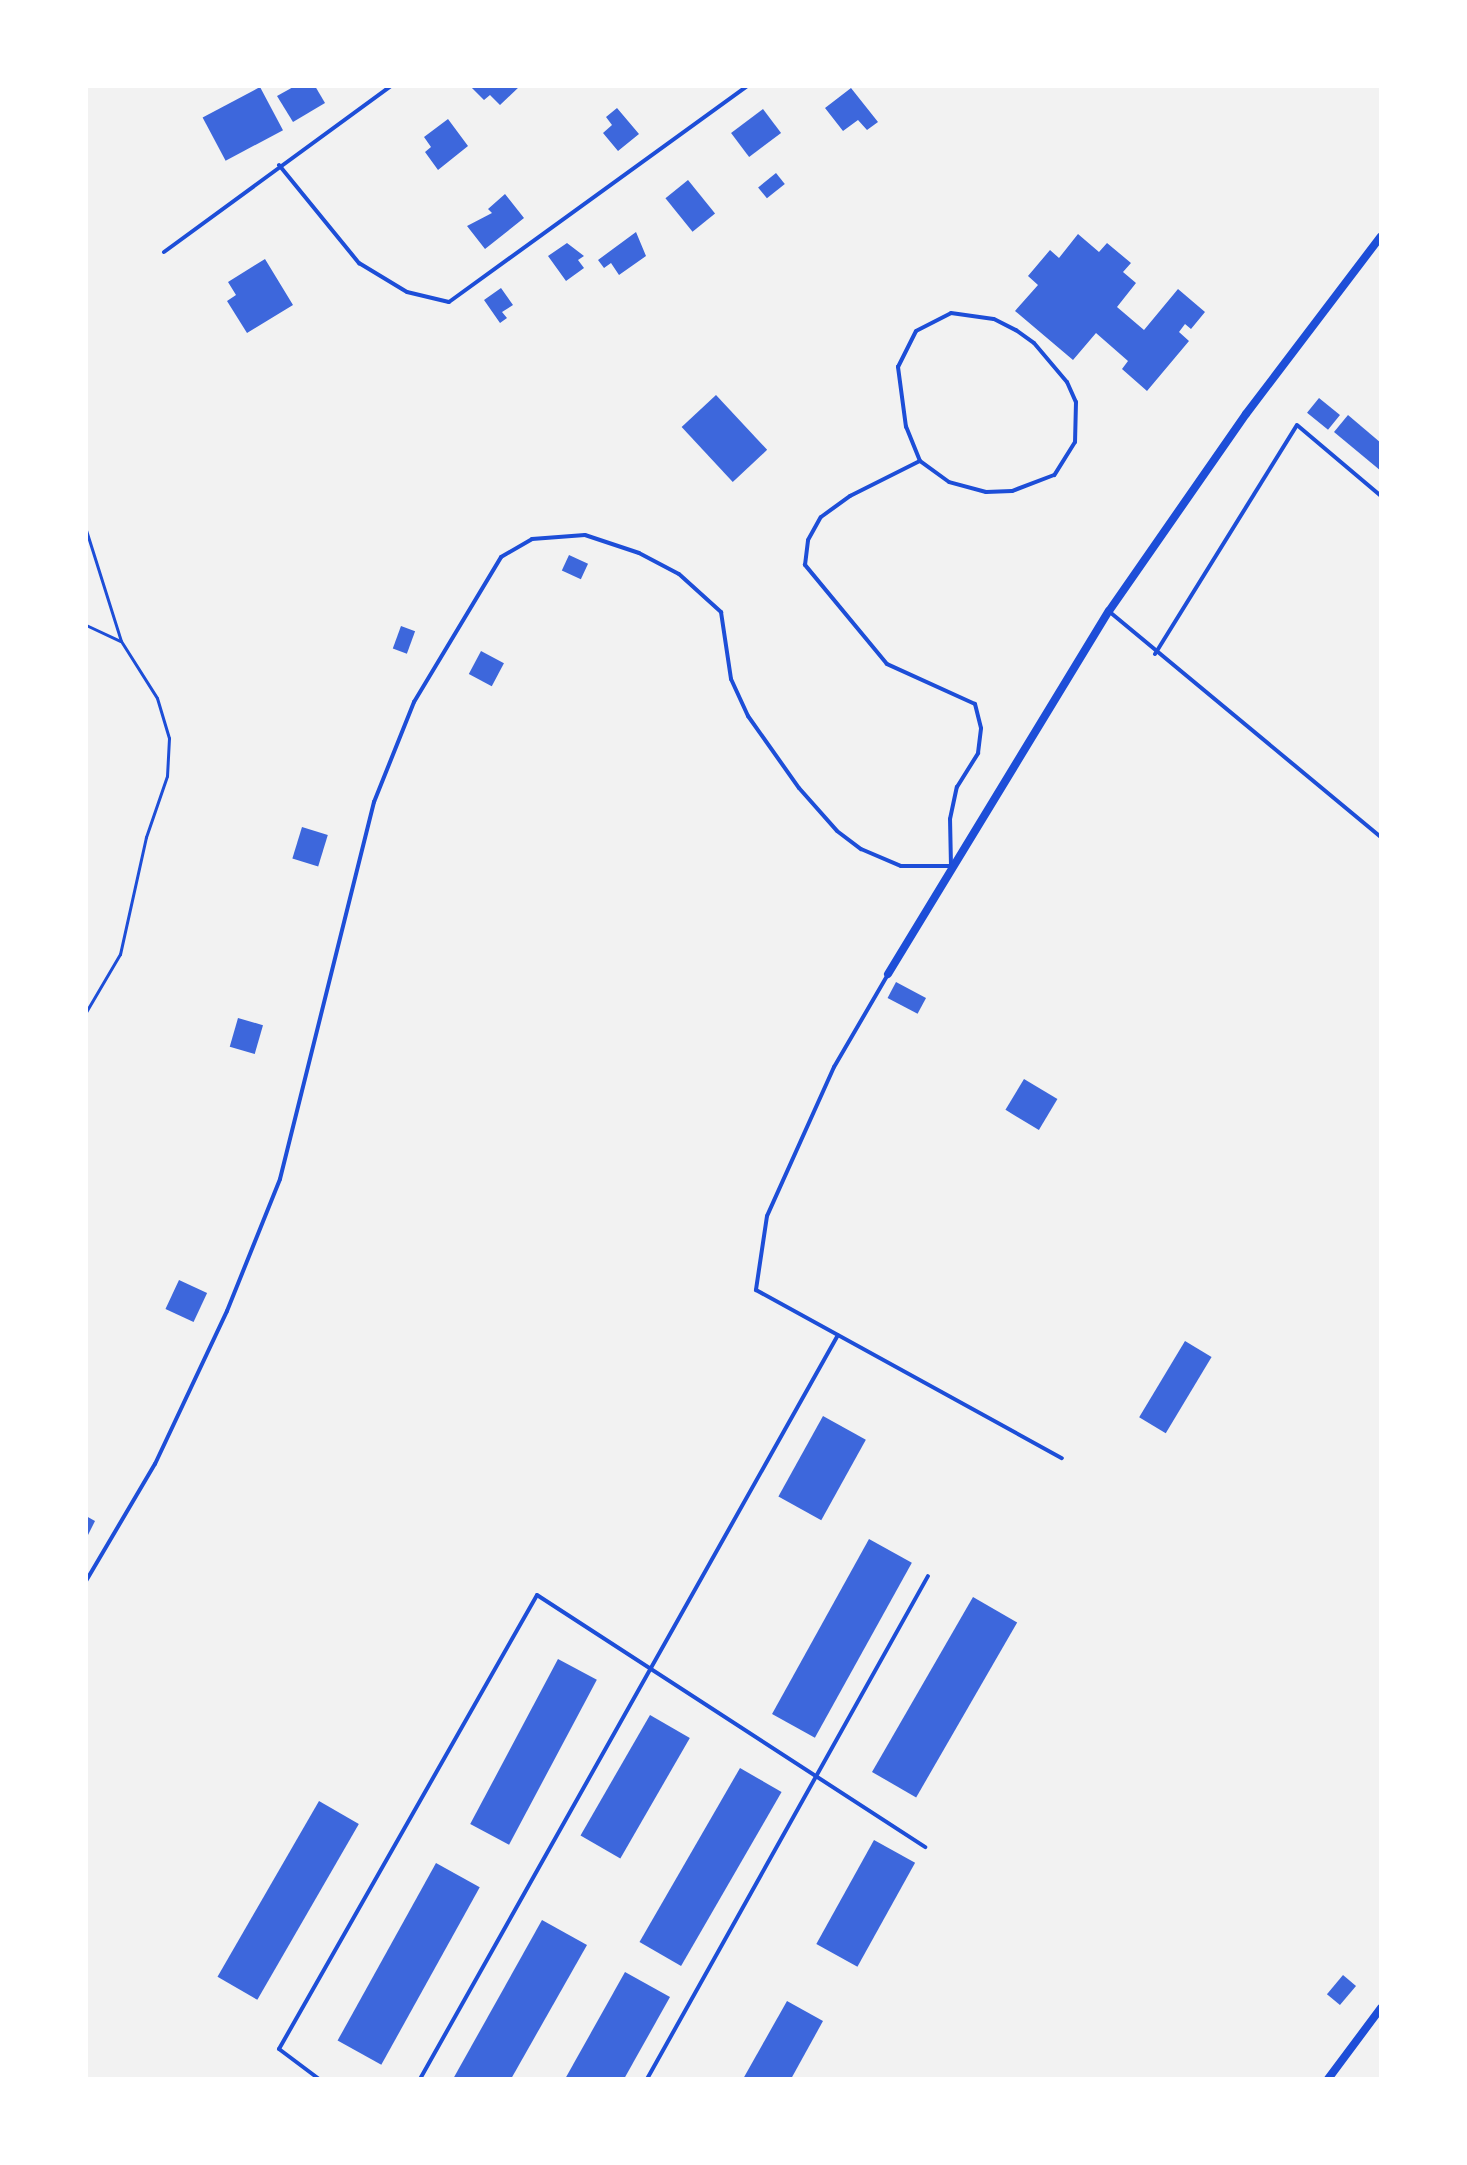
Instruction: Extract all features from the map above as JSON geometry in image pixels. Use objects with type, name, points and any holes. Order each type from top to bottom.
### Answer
[{"type":"street","points":[[888,974],[1109,611],[1246,414],[1381,236]]},
{"type":"street","points":[[1328,2079],[1381,2008]]},
{"type":"lane","points":[[164,252],[391,86]]},
{"type":"lane","points":[[279,165],[359,263],[407,292],[449,302],[747,86]]},
{"type":"lane","points":[[951,313],[994,319],[1034,343],[1067,382],[1076,402],[1075,442],[1059,469],[1037,485],[1012,491],[966,489],[934,475],[920,461],[906,427],[898,367],[916,331],[933,319],[951,313]]},
{"type":"lane","points":[[1155,654],[1297,425],[1381,496]]},
{"type":"lane","points":[[86,1581],[155,1464],[245,1267],[280,1179],[374,802],[414,702],[501,557],[532,539],[585,535],[639,553],[679,574],[721,612],[731,679],[748,716],[799,788],[837,831],[861,849],[901,866],[926,870],[951,866],[950,819],[957,787],[978,753],[981,728],[975,704],[887,664],[805,565],[808,540],[821,517],[850,496],[920,461]]},
{"type":"lane","points":[[1109,611],[1155,654],[1381,837]]},
{"type":"lane","points":[[888,974],[834,1067],[767,1216],[756,1290],[1062,1458]]},
{"type":"lane","points":[[420,2079],[838,1335]]},
{"type":"lane","points":[[647,2079],[928,1576]]},
{"type":"lane","points":[[319,2079],[279,2049],[537,1595],[925,1847]]},
{"type":"path","points":[[86,530],[121,641],[157,698],[169,738],[167,776],[146,837],[120,954],[86,1012]]},
{"type":"path","points":[[86,625],[121,641]]},
{"type":"building","points":[[295,86],[315,86],[325,103],[293,122],[277,96]]},
{"type":"building","points":[[470,86],[520,86],[500,105],[490,95],[484,100]]},
{"type":"building","points":[[260,87],[283,130],[226,161],[203,118]]},
{"type":"building","points":[[851,88],[878,122],[867,130],[858,120],[843,131],[825,108]]},
{"type":"building","points":[[617,108],[639,134],[618,151],[603,133],[612,125],[606,117]]},
{"type":"building","points":[[763,109],[781,133],[749,157],[731,133]]},
{"type":"building","points":[[448,119],[468,146],[438,170],[425,152],[431,147],[424,137]]},
{"type":"building","points":[[776,173],[785,184],[767,198],[758,187]]},
{"type":"building","points":[[688,180],[715,213],[693,232],[665,198]]},
{"type":"building","points":[[505,194],[524,218],[485,249],[467,226],[492,213],[488,209]]},
{"type":"building","points":[[636,232],[646,256],[619,275],[611,263],[604,268],[598,260]]},
{"type":"building","points":[[1078,234],[1099,252],[1107,243],[1131,263],[1123,272],[1136,283],[1117,307],[1144,330],[1178,289],[1205,312],[1191,329],[1185,324],[1179,332],[1189,341],[1147,391],[1122,369],[1128,361],[1096,333],[1073,360],[1015,311],[1038,285],[1028,276],[1050,250],[1059,258]]},
{"type":"building","points":[[567,243],[584,256],[578,260],[584,268],[566,281],[548,256]]},
{"type":"building","points":[[265,259],[293,305],[247,333],[227,301],[236,295],[228,282]]},
{"type":"building","points":[[501,288],[513,305],[502,312],[507,318],[500,323],[484,300]]},
{"type":"building","points":[[716,395],[767,450],[733,482],[682,427]]},
{"type":"building","points":[[1319,398],[1340,415],[1328,430],[1307,413]]},
{"type":"building","points":[[1348,415],[1381,443],[1381,471],[1334,432]]},
{"type":"building","points":[[569,555],[588,564],[581,579],[562,570]]},
{"type":"building","points":[[401,626],[415,631],[407,654],[393,649]]},
{"type":"building","points":[[481,651],[504,663],[492,686],[469,674]]},
{"type":"building","points":[[302,827],[328,835],[318,866],[292,859]]},
{"type":"building","points":[[896,982],[926,998],[918,1014],[888,998]]},
{"type":"building","points":[[238,1018],[263,1025],[255,1054],[230,1047]]},
{"type":"building","points":[[1024,1079],[1057,1099],[1039,1130],[1005,1110]]},
{"type":"building","points":[[179,1280],[207,1293],[194,1322],[165,1309]]},
{"type":"building","points":[[1185,1341],[1212,1357],[1166,1433],[1139,1417]]},
{"type":"building","points":[[823,1416],[866,1440],[821,1520],[778,1496]]},
{"type":"building","points":[[86,1516],[95,1521],[86,1539]]},
{"type":"building","points":[[869,1539],[912,1563],[815,1738],[772,1714]]},
{"type":"building","points":[[973,1597],[1017,1622],[916,1797],[872,1772]]},
{"type":"building","points":[[558,1659],[597,1680],[509,1845],[470,1824]]},
{"type":"building","points":[[650,1715],[690,1738],[620,1858],[580,1835]]},
{"type":"building","points":[[740,1768],[782,1792],[681,1966],[640,1942]]},
{"type":"building","points":[[319,1801],[359,1824],[257,2000],[218,1977]]},
{"type":"building","points":[[874,1840],[915,1863],[857,1967],[816,1944]]},
{"type":"building","points":[[436,1863],[480,1887],[381,2065],[338,2041]]},
{"type":"building","points":[[542,1920],[587,1945],[511,2079],[453,2079]]},
{"type":"building","points":[[625,1972],[670,1997],[624,2079],[565,2079]]},
{"type":"building","points":[[1343,1975],[1356,1986],[1340,2005],[1327,1994]]},
{"type":"building","points":[[787,2001],[823,2021],[791,2079],[743,2079]]}]
